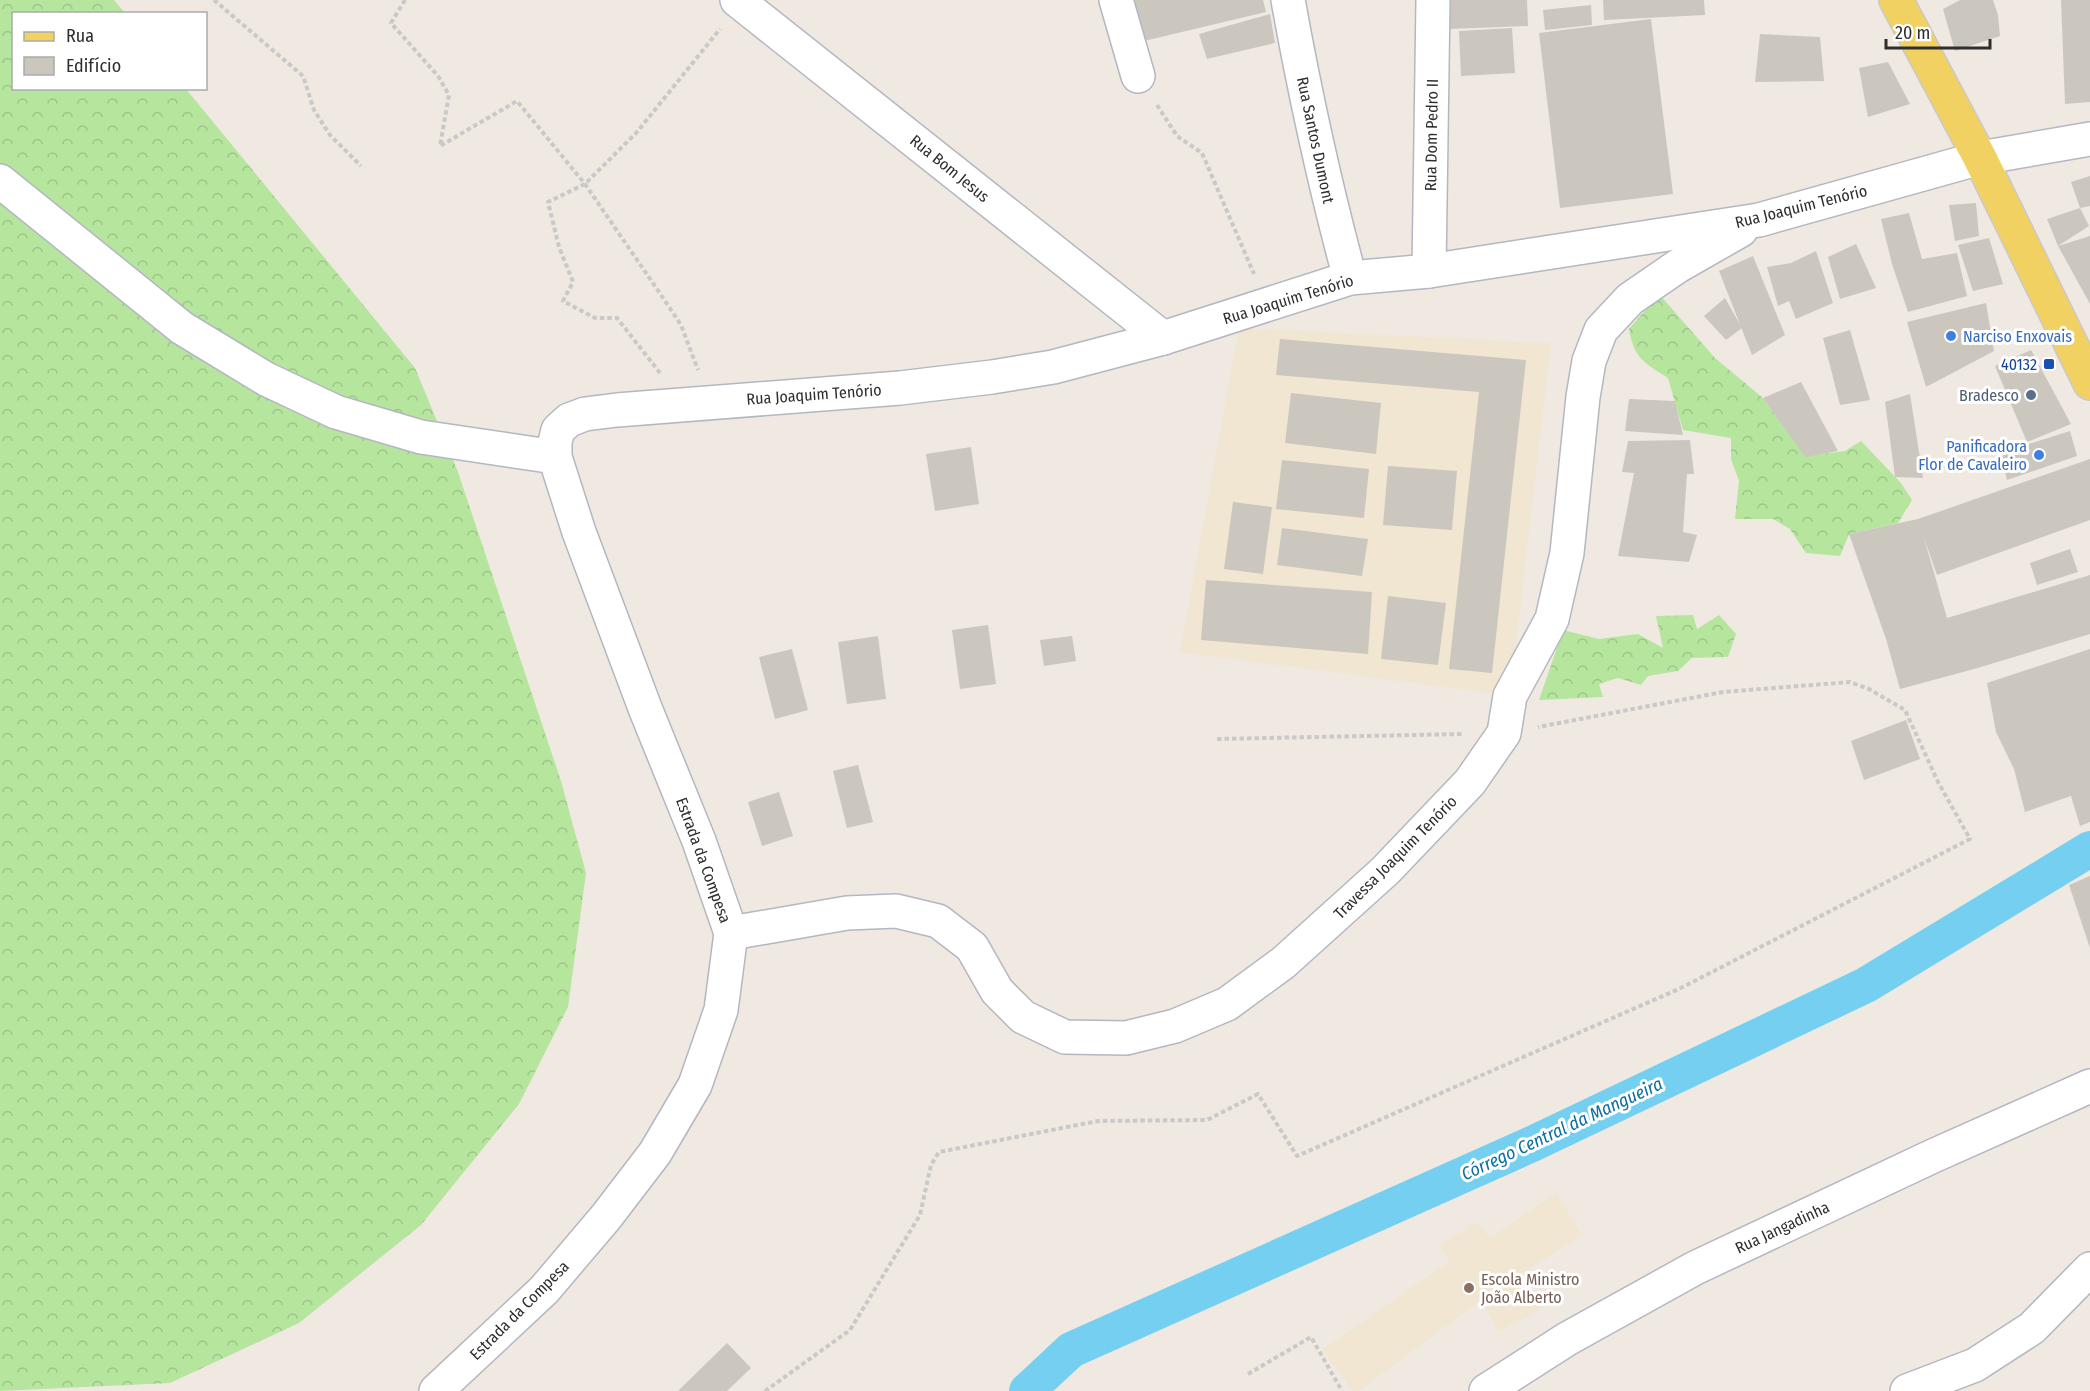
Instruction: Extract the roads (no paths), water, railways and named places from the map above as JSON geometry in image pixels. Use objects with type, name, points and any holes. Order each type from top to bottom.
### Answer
[{"type":"main road","points":[[1903,2],[2090,383]]},
{"type":"street","points":[[1116,0],[1138,76]]},
{"type":"street","name":"Rua Santos Dumont","points":[[1288,0],[1318,152],[1350,278]]},
{"type":"street","name":"Rua Dom Pedro II","points":[[1429,271],[1433,0]]},
{"type":"street","name":"Rua Bom Jesus","points":[[739,1],[1163,338]]},
{"type":"street","name":"Rua Joaquim Tenório","points":[[557,443],[569,420],[585,414],[900,388],[1053,367],[1163,338],[1350,278],[1429,271],[1759,220],[1980,158],[2090,139]]},
{"type":"street","points":[[0,181],[182,328],[266,379],[336,412],[421,437],[557,443]]},
{"type":"street","name":"Travessa Joaquim Tenório","points":[[731,933],[847,912],[896,911],[938,921],[972,947],[997,991],[1023,1017],[1065,1037],[1126,1038],[1175,1026],[1227,1004],[1283,963],[1385,871],[1470,782],[1504,734],[1510,696],[1552,619],[1567,553],[1583,397],[1589,361],[1601,330],[1630,299],[1640,292],[1678,266],[1759,220]]},
{"type":"street","name":"Estrada da Compesa","points":[[436,1391],[544,1290],[606,1217],[655,1153],[695,1085],[721,1010],[731,933],[699,841],[645,708],[579,532],[557,443]]},
{"type":"street","name":"Rua Jangadinha","points":[[1486,1391],[1567,1339],[1695,1268],[1933,1156],[2090,1086]]},
{"type":"street","points":[[1907,1391],[1975,1365],[2032,1328],[2090,1269]]},
{"type":"waterway","name":"Córrego Central da Mangueira","points":[[1027,1391],[1071,1350],[1532,1144],[1866,985],[2090,849]]},
{"type":"place","name":"Narciso Enxovais","points":[[1951,336]]},
{"type":"place","name":"40132","points":[[2049,364]]},
{"type":"place","name":"Bradesco","points":[[2031,395]]},
{"type":"place","name":"Panificadora Flor de Cavaleiro","points":[[2039,455]]},
{"type":"place","name":"Escola Ministro João Alberto","points":[[1469,1288]]}]
